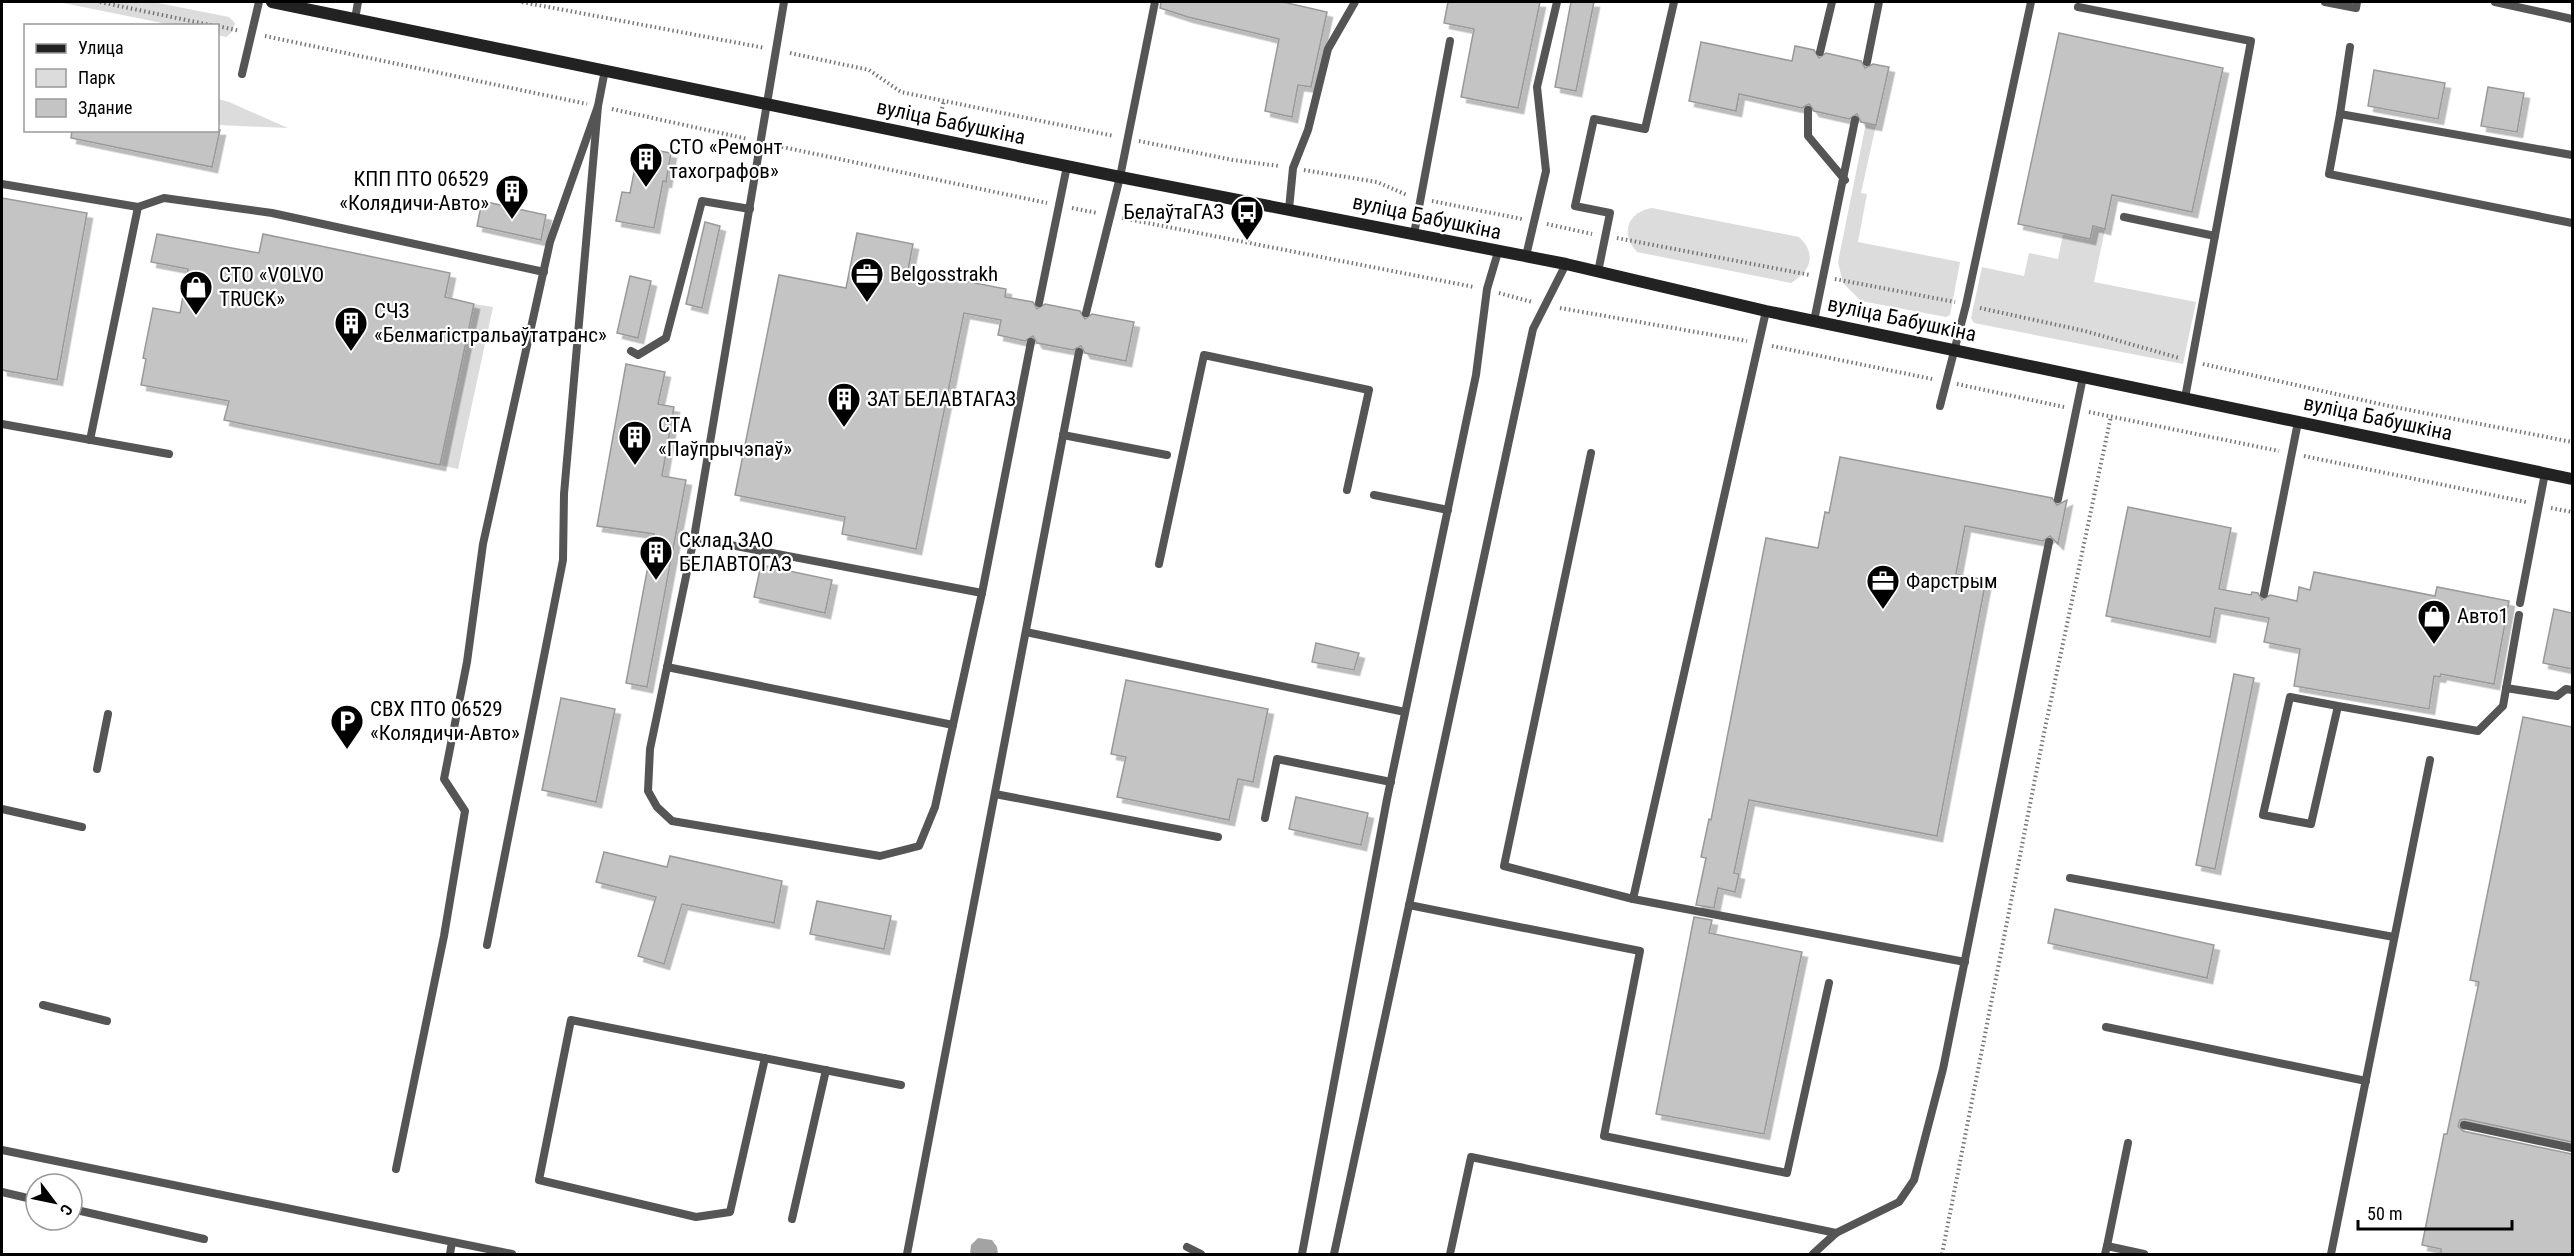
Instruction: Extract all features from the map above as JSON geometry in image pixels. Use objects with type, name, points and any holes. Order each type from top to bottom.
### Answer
[{"type":"street","name":"вуліца Бабушкіна","points":[[272,2],[1120,177],[1566,264],[1766,311],[2572,479]]},
{"type":"lane","points":[[242,74],[259,2]]},
{"type":"lane","points":[[355,19],[358,2]]},
{"type":"lane","points":[[784,2],[776,34],[762,142],[694,538],[650,749],[648,791],[657,807],[672,821],[880,856],[919,846],[935,807],[982,593],[1031,342]]},
{"type":"lane","points":[[1086,313],[1120,177],[1155,2]]},
{"type":"lane","points":[[1289,209],[1293,168],[1308,130],[1328,49],[1355,2]]},
{"type":"lane","points":[[1526,256],[1546,171],[1537,87],[1557,2]]},
{"type":"lane","points":[[1598,272],[1610,213],[1575,206],[1594,119],[1645,129],[1674,2]]},
{"type":"lane","points":[[1820,52],[1832,2]]},
{"type":"lane","points":[[1867,62],[1879,2]]},
{"type":"lane","points":[[1940,406],[1966,305],[2031,2]]},
{"type":"lane","points":[[2325,2],[2356,8],[2357,2]]},
{"type":"lane","points":[[2495,2],[2572,19]]},
{"type":"lane","points":[[2078,7],[2251,42],[2185,398]]},
{"type":"lane","points":[[1414,234],[1450,41]]},
{"type":"lane","points":[[2350,47],[2329,174],[2572,223]]},
{"type":"lane","points":[[487,945],[563,560],[564,494],[598,106],[604,70]]},
{"type":"lane","points":[[396,1169],[444,936],[465,811],[444,779],[467,662],[483,544],[550,242],[598,106]]},
{"type":"lane","points":[[1808,110],[1808,136],[1845,180]]},
{"type":"lane","points":[[2340,114],[2572,155]]},
{"type":"lane","points":[[1814,321],[1845,180],[1855,120]]},
{"type":"lane","points":[[1039,303],[1067,166]]},
{"type":"lane","points":[[2,184],[138,207],[164,198],[272,213],[544,272]]},
{"type":"lane","points":[[632,351],[638,355],[666,338],[702,201],[750,209]]},
{"type":"lane","points":[[90,440],[138,207]]},
{"type":"lane","points":[[2124,217],[2215,236]]},
{"type":"lane","points":[[1302,1254],[1391,782],[1476,375],[1487,289],[1498,252]]},
{"type":"lane","points":[[1334,1254],[1533,329],[1543,305],[1566,264]]},
{"type":"lane","points":[[1633,898],[1766,311]]},
{"type":"lane","points":[[907,1254],[1079,352]]},
{"type":"lane","points":[[1159,564],[1204,355],[1369,390],[1347,490]]},
{"type":"lane","points":[[2058,499],[2083,377]]},
{"type":"lane","points":[[2264,594],[2298,422]]},
{"type":"lane","points":[[2,424],[169,454]]},
{"type":"lane","points":[[1063,435],[1167,455]]},
{"type":"lane","points":[[1591,453],[1504,866],[1633,898],[1965,962]]},
{"type":"lane","points":[[2520,603],[2545,473]]},
{"type":"lane","points":[[1374,495],[1448,510]]},
{"type":"lane","points":[[694,538],[982,593]]},
{"type":"lane","points":[[1813,1254],[1836,1233],[1899,1202],[1914,1180],[1943,1070],[2049,542]]},
{"type":"lane","points":[[2338,706],[2311,824],[2263,815],[2290,697],[2478,730],[2503,706],[2519,615]]},
{"type":"lane","points":[[1026,632],[1406,712]]},
{"type":"lane","points":[[667,667],[953,725]]},
{"type":"lane","points":[[2506,688],[2557,696],[2566,689],[2572,690]]},
{"type":"lane","points":[[97,770],[108,714]]},
{"type":"lane","points":[[1265,818],[1277,759],[1391,782]]},
{"type":"lane","points":[[2331,1254],[2430,760]]},
{"type":"lane","points":[[995,794],[1218,837]]},
{"type":"lane","points":[[2,809],[82,827]]},
{"type":"lane","points":[[2070,878],[2394,937]]},
{"type":"lane","points":[[1409,905],[1640,951],[1604,1136],[1787,1173],[1828,983]]},
{"type":"lane","points":[[44,1005],[107,1021]]},
{"type":"lane","points":[[765,1058],[730,1212],[696,1217],[538,1180],[571,1020],[765,1058],[826,1070],[901,1085]]},
{"type":"lane","points":[[2106,1027],[2366,1081]]},
{"type":"lane","points":[[792,1219],[826,1070]]},
{"type":"lane","points":[[2464,1125],[2572,1148]]},
{"type":"lane","points":[[2128,1143],[2106,1250],[2144,1254]]},
{"type":"lane","points":[[2,1150],[512,1254]]},
{"type":"lane","points":[[1450,1254],[1471,1156],[1836,1233]]},
{"type":"lane","points":[[2,1192],[24,1197]]},
{"type":"lane","points":[[84,1212],[204,1239]]},
{"type":"lane","points":[[450,1254],[452,1242]]},
{"type":"lane","points":[[1187,1247],[1201,1254]]},
{"type":"path","points":[[100,2],[206,24]]},
{"type":"path","points":[[219,27],[598,106],[1005,196],[1487,289],[1543,305],[1759,343],[2572,512]]},
{"type":"path","points":[[934,139],[944,100]]},
{"type":"path","points":[[1247,241],[1256,202]]},
{"type":"path","points":[[1942,1254],[2044,733],[2111,416]]},
{"type":"green space","points":[[58,2],[153,2],[229,17],[235,23],[232,32],[226,37],[219,35],[219,24],[167,24]]},
{"type":"green space","points":[[219,99],[229,102],[288,128],[219,125]]},
{"type":"green space","points":[[1866,123],[1876,125],[1861,193],[1867,194],[1858,242],[1960,262],[1950,315],[1946,317],[1861,301],[1843,283],[1838,262]]},
{"type":"green space","points":[[1652,208],[1799,237],[1805,243],[1810,256],[1807,268],[1791,283],[1637,252],[1629,238],[1629,225],[1637,214]]},
{"type":"green space","points":[[2093,227],[2105,229],[2094,282],[2196,302],[2183,364],[1974,323],[1971,318],[1982,267],[2024,276],[2029,253],[2058,259],[2063,234],[2090,239]]},
{"type":"green space","points":[[474,304],[493,307],[458,469],[440,465]]},
{"type":"shaded area","points":[[978,1238],[992,1240],[997,1247],[998,1254],[970,1254],[971,1245]]},
{"type":"building","points":[[1161,2],[1283,2],[1327,12],[1311,87],[1298,85],[1292,117],[1265,111],[1279,39],[1188,17],[1160,8]]},
{"type":"building","points":[[1448,2],[1540,2],[1518,108],[1461,97],[1474,29],[1444,23]]},
{"type":"building","points":[[1571,2],[1594,2],[1576,91],[1555,87]]},
{"type":"building","points":[[2059,33],[2223,68],[2192,212],[2112,195],[2105,229],[2093,226],[2090,239],[2018,224]]},
{"type":"building","points":[[1701,42],[1792,61],[1795,46],[1814,50],[1819,58],[1826,53],[1861,61],[1865,68],[1873,64],[1889,67],[1876,125],[1861,122],[1857,114],[1849,119],[1814,111],[1809,104],[1802,108],[1739,94],[1736,111],[1689,101]]},
{"type":"building","points":[[2374,70],[2445,83],[2438,119],[2368,106]]},
{"type":"building","points":[[2488,87],[2524,93],[2517,132],[2481,126]]},
{"type":"building","points":[[220,130],[212,167],[71,138],[72,132],[219,132]]},
{"type":"building","name":"СТО «Ремонт тахографов»","points":[[639,147],[671,153],[654,228],[616,221],[622,192],[630,193]]},
{"type":"building","points":[[2,198],[87,213],[57,380],[2,370]]},
{"type":"building","name":"КПП ПТО 06529 «Колядичи-Авто»","points":[[482,201],[546,215],[541,240],[477,226]]},
{"type":"building","points":[[705,222],[720,226],[702,308],[686,304]]},
{"type":"building","name":"ЗАТ БЕЛАВТАГАЗ","points":[[857,233],[913,244],[908,270],[1006,289],[1005,297],[1033,302],[1037,309],[1045,304],[1080,311],[1085,319],[1092,314],[1134,322],[1126,361],[1085,353],[1081,346],[1073,350],[1037,343],[1033,336],[1025,341],[998,335],[1001,320],[964,313],[916,549],[842,534],[845,517],[735,495],[779,275],[846,288]]},
{"type":"building","name":"СЧЗ «Белмагістральаўтатранс»","points":[[157,234],[259,253],[263,234],[450,273],[445,297],[474,304],[440,465],[224,420],[229,401],[141,385],[146,359],[143,358],[153,308],[180,313],[188,269],[151,262]]},
{"type":"building","points":[[630,276],[651,281],[638,338],[617,333]]},
{"type":"building","points":[[626,364],[665,372],[658,404],[674,407],[662,476],[686,480],[647,687],[626,683],[654,534],[597,526]]},
{"type":"building","points":[[1840,457],[2052,498],[2057,505],[2067,500],[2058,544],[2050,536],[2043,541],[1965,526],[1956,574],[1986,580],[1937,836],[1749,800],[1734,873],[1739,874],[1735,892],[1718,888],[1714,908],[1696,905],[1706,858],[1701,857],[1709,819],[1711,820],[1766,538],[1818,548],[1825,512],[1829,513]]},
{"type":"building","points":[[2128,507],[2231,528],[2219,589],[2251,595],[2252,592],[2258,593],[2262,600],[2270,595],[2297,601],[2299,587],[2310,590],[2314,572],[2435,596],[2437,587],[2509,601],[2494,684],[2441,674],[2440,677],[2434,676],[2429,709],[2294,686],[2300,649],[2264,642],[2269,618],[2215,608],[2210,637],[2106,616]]},
{"type":"building","points":[[761,565],[832,580],[825,613],[754,597]]},
{"type":"building","points":[[2554,609],[2572,613],[2572,669],[2543,663]]},
{"type":"building","points":[[1316,643],[1359,653],[1354,670],[1312,662]]},
{"type":"building","points":[[2234,674],[2254,678],[2215,869],[2196,865]]},
{"type":"building","points":[[1126,680],[1268,709],[1253,782],[1238,779],[1229,820],[1117,797],[1126,757],[1111,754]]},
{"type":"building","points":[[561,698],[615,709],[596,802],[542,790]]},
{"type":"building","points":[[2523,717],[2572,727],[2572,1142],[2465,1119],[2460,1120],[2458,1126],[2463,1131],[2572,1154],[2572,1254],[2441,1254],[2441,1249],[2422,1245],[2444,1134],[2447,1134],[2479,982],[2470,980]]},
{"type":"building","points":[[1296,797],[1368,813],[1361,845],[1289,829]]},
{"type":"building","points":[[604,852],[667,867],[670,856],[782,881],[774,923],[682,904],[664,964],[638,956],[656,897],[596,882]]},
{"type":"building","points":[[817,901],[891,916],[884,949],[810,934]]},
{"type":"building","points":[[2055,909],[2214,945],[2207,978],[2048,943]]},
{"type":"building","points":[[1694,917],[1712,920],[1709,933],[1802,952],[1764,1134],[1656,1114]]},
{"type":"place","name":"СТО «Ремонт тахографов»","points":[[646,188]]},
{"type":"place","name":"КПП ПТО 06529 «Колядичи-Авто»","points":[[512,220]]},
{"type":"place","name":"БелаўтаГАЗ","points":[[1247,241]]},
{"type":"place","name":"Belgosstrakh","points":[[867,303]]},
{"type":"place","name":"СТО «VOLVO TRUCK»","points":[[196,316]]},
{"type":"place","name":"СЧЗ «Белмагістральаўтатранс»","points":[[351,352]]},
{"type":"place","name":"ЗАТ БЕЛАВТАГАЗ","points":[[844,428]]},
{"type":"place","name":"СТА «Паўпрычэпаў»","points":[[635,466]]},
{"type":"place","name":"Склад ЗАО БЕЛАВТОГАЗ","points":[[656,581]]},
{"type":"place","name":"Фарстрым","points":[[1883,610]]},
{"type":"place","name":"Авто1","points":[[2434,645]]},
{"type":"place","name":"СВХ ПТО 06529 «Колядичи-Авто»","points":[[347,750]]}]
